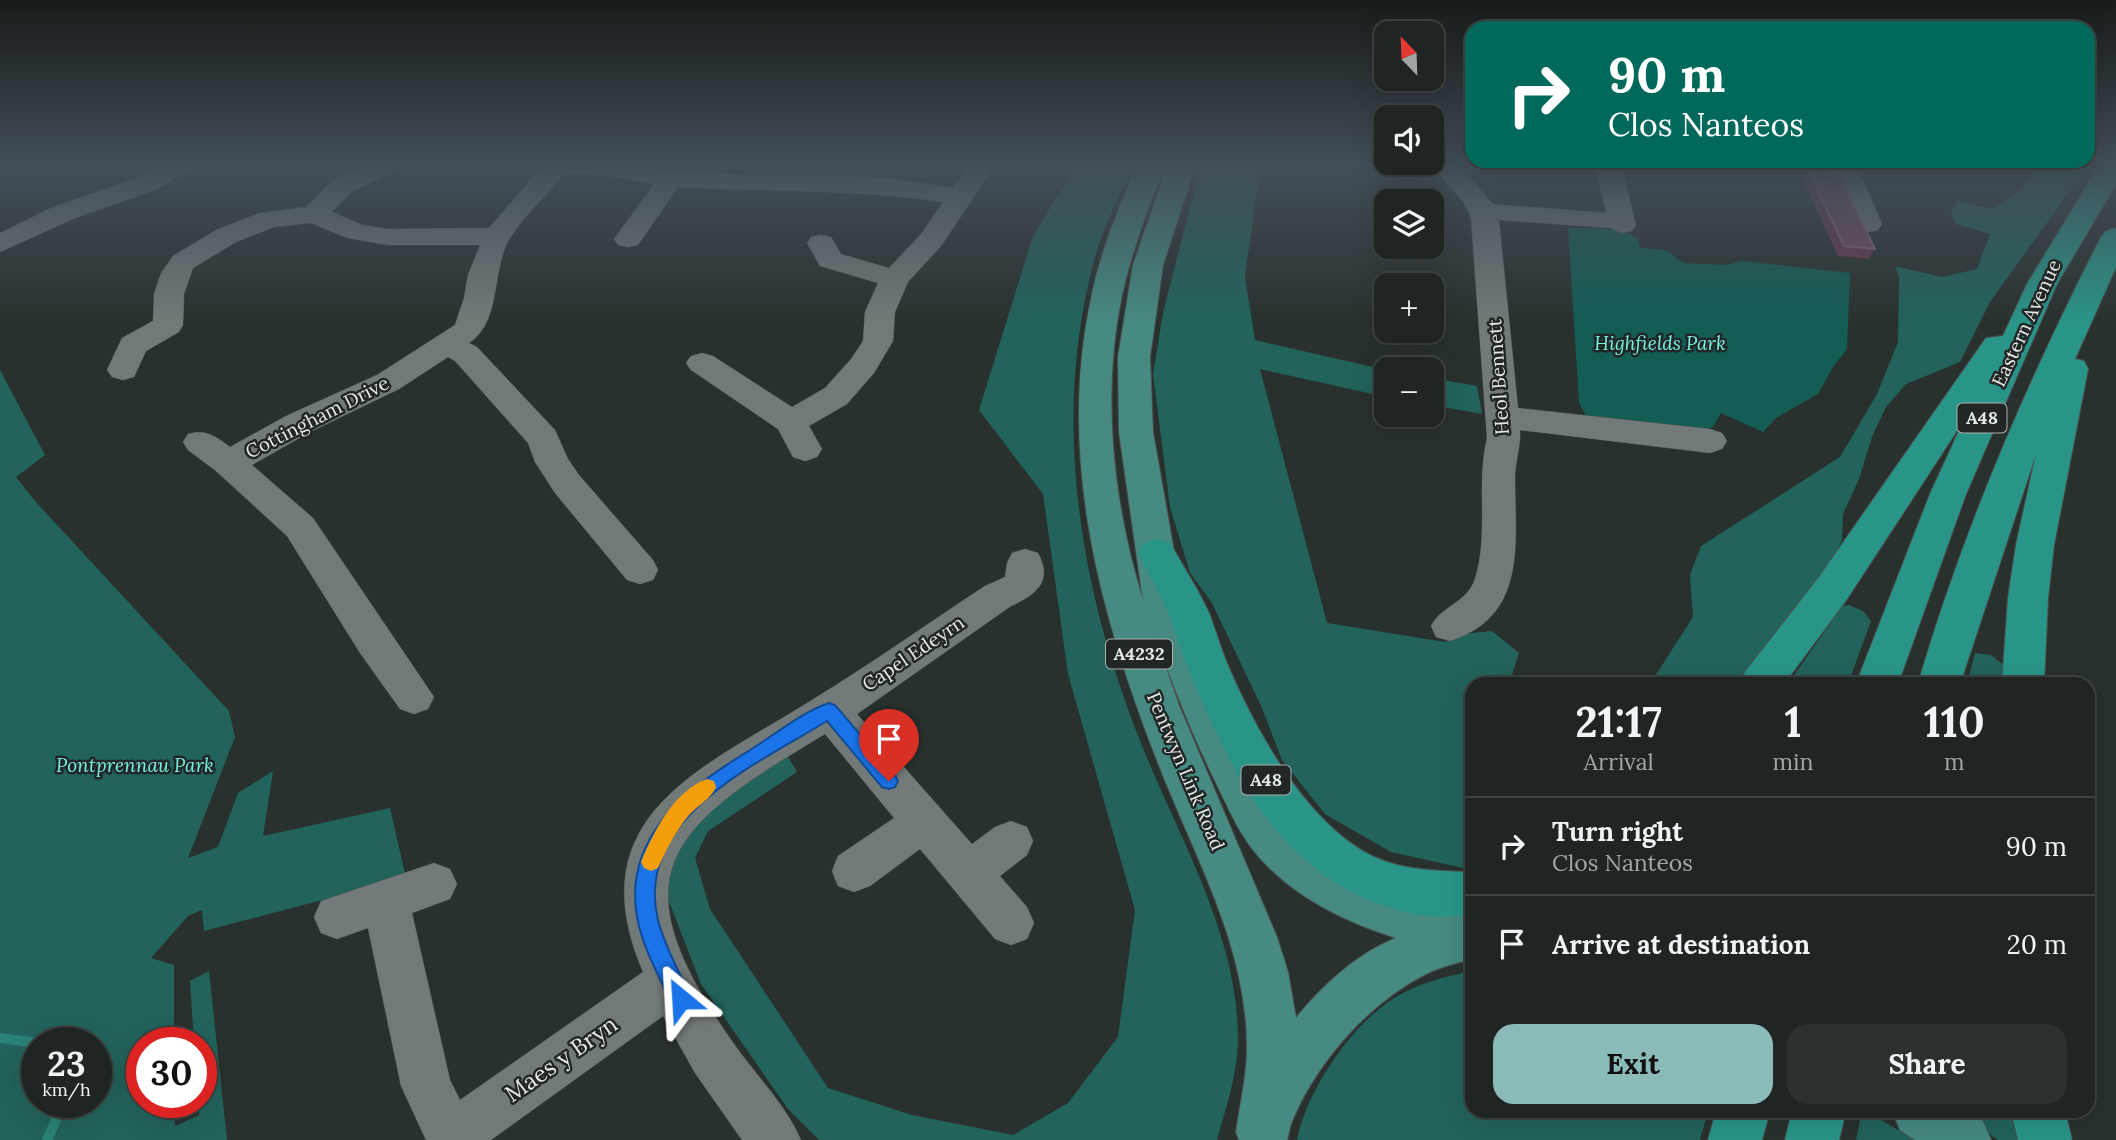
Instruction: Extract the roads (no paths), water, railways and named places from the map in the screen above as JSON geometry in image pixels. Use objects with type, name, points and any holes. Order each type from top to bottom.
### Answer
[{"type":"highway","name":"Eastern Avenue","points":[[1880,677],[1948,494],[2042,284],[2082,217]]},
{"type":"highway","name":"A48","points":[[1941,677],[1997,510],[2032,420],[2085,298],[2116,237]]},
{"type":"highway","points":[[1765,677],[1833,588],[1969,382],[2042,284]]},
{"type":"highway","points":[[2023,677],[2028,598],[2035,545],[2085,298]]},
{"type":"highway","name":"A48","points":[[1157,553],[1186,607],[1209,670],[1238,729],[1270,787],[1304,834],[1342,864],[1377,883],[1425,896],[1465,919]]},
{"type":"highway","points":[[1735,1140],[1741,1118]]},
{"type":"highway","points":[[1812,1140],[1817,1118]]},
{"type":"highway","points":[[2040,1118],[2045,1140]]},
{"type":"main road","name":"Pentwyn Link Road","points":[[1132,217],[1114,265],[1101,324],[1096,409],[1099,472],[1112,554],[1141,658],[1181,766],[1252,927],[1262,956],[1269,992],[1273,1051],[1262,1136]]},
{"type":"main road","points":[[1157,553],[1136,432],[1134,357],[1148,265],[1164,217]]},
{"type":"main road","name":"A4232","points":[[1262,1136],[1286,1077],[1306,1046],[1342,1003],[1361,986],[1405,959],[1440,943],[1465,926]]},
{"type":"main road","points":[[1930,1118],[1964,1140]]},
{"type":"street","points":[[0,244],[54,217]]},
{"type":"street","points":[[123,370],[133,345],[168,325],[169,294],[175,273],[183,262],[213,242],[269,219],[285,217]]},
{"type":"street","points":[[322,217],[357,232],[388,237],[497,236]]},
{"type":"street","name":"Cottingham Drive","points":[[414,697],[374,642],[300,527],[228,463],[298,424],[387,382],[468,330],[479,298],[482,275],[497,236],[513,217]]},
{"type":"street","points":[[598,247],[634,243],[649,217]]},
{"type":"street","points":[[702,363],[798,436],[863,366],[878,341],[880,312],[895,279],[931,240],[947,217]]},
{"type":"street","name":"Heol Bennett","points":[[1450,626],[1465,620],[1487,598],[1497,570],[1498,466],[1504,438],[1484,217]]},
{"type":"street","points":[[1551,217],[1614,223],[1613,217]]},
{"type":"street","points":[[1865,217],[1868,224]]},
{"type":"street","points":[[821,243],[830,260],[895,279]]},
{"type":"street","points":[[447,345],[466,354],[543,438],[552,462],[567,484],[640,570]]},
{"type":"street","points":[[1503,417],[1710,441]]},
{"type":"street","points":[[200,442],[228,463]]},
{"type":"street","name":"Capel Edeyrn","points":[[775,1140],[752,1112],[700,1033],[656,948],[647,918],[644,888],[650,863],[662,834],[685,806],[711,783],[829,710],[998,596],[1029,585]]},
{"type":"street","points":[[829,710],[1011,923]]},
{"type":"street","points":[[854,871],[923,822]]},
{"type":"street","points":[[969,873],[1011,841]]},
{"type":"street","points":[[337,917],[434,884]]},
{"type":"street","name":"Maes y Bryn","points":[[387,900],[391,931],[426,1086],[452,1138],[671,981]]},
{"type":"waterway","points":[[0,1038],[21,1041]]},
{"type":"waterway","points":[[47,1140],[56,1118]]},
{"type":"park label","name":"Highfields Park","points":[[1660,343]]},
{"type":"park label","name":"Pontprennau Park","points":[[135,765]]}]
